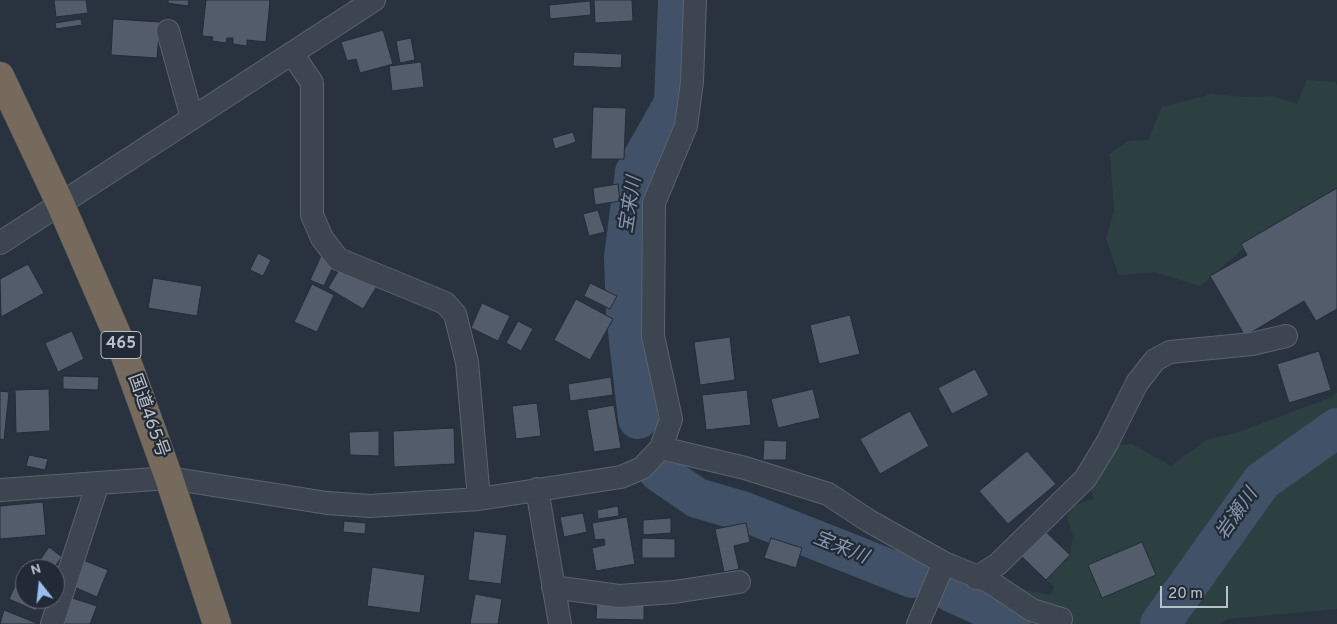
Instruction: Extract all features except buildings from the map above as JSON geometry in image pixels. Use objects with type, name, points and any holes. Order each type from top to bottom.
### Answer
[{"type":"highway","name":"国道465号","points":[[0,76],[60,203],[119,339],[169,478],[217,624]]},
{"type":"street","points":[[0,243],[374,0]]},
{"type":"street","points":[[0,490],[169,478],[336,504],[370,506],[479,499],[620,477],[642,468],[661,448],[671,419],[653,336],[654,203],[686,126],[692,82],[695,0]]},
{"type":"street","points":[[168,31],[192,118]]},
{"type":"street","points":[[292,53],[312,83],[312,215],[322,238],[338,259],[445,304],[455,314],[467,362],[479,499]]},
{"type":"street","points":[[976,578],[998,564],[1085,479],[1107,443],[1137,383],[1155,360],[1170,352],[1252,344],[1286,336]]},
{"type":"street","points":[[661,448],[745,468],[828,494],[942,569],[990,582],[1032,610],[1061,619]]},
{"type":"street","points":[[52,624],[98,483]]},
{"type":"street","points":[[538,489],[560,624]]},
{"type":"street","points":[[921,617],[942,569]]},
{"type":"street","points":[[553,586],[619,596],[674,592],[739,582]]},
{"type":"green space","points":[[1307,80],[1335,82],[1337,85],[1337,198],[1274,228],[1243,249],[1200,286],[1155,272],[1119,275],[1106,239],[1114,211],[1110,154],[1127,141],[1148,140],[1162,107],[1212,94],[1245,97],[1272,96],[1297,104]]},
{"type":"green space","points":[[1337,392],[1337,609],[1227,619],[1220,624],[996,624],[972,610],[957,596],[976,583],[1002,580],[1025,590],[1051,595],[1054,586],[1046,580],[1070,555],[1073,535],[1067,517],[1073,506],[1093,499],[1090,483],[1110,445],[1132,444],[1171,466],[1206,440],[1239,432],[1332,397]]},
{"type":"waterway","name":"宝来川","points":[[638,419],[626,314],[624,257],[635,172],[674,103],[678,0]]},
{"type":"waterway","name":"岩瀬川","points":[[1160,624],[1262,481],[1337,428]]},
{"type":"waterway","name":"宝来川","points":[[659,472],[697,498],[745,512],[912,578]]},
{"type":"waterway","name":"宝来川","points":[[951,592],[1007,617],[1011,624]]}]
